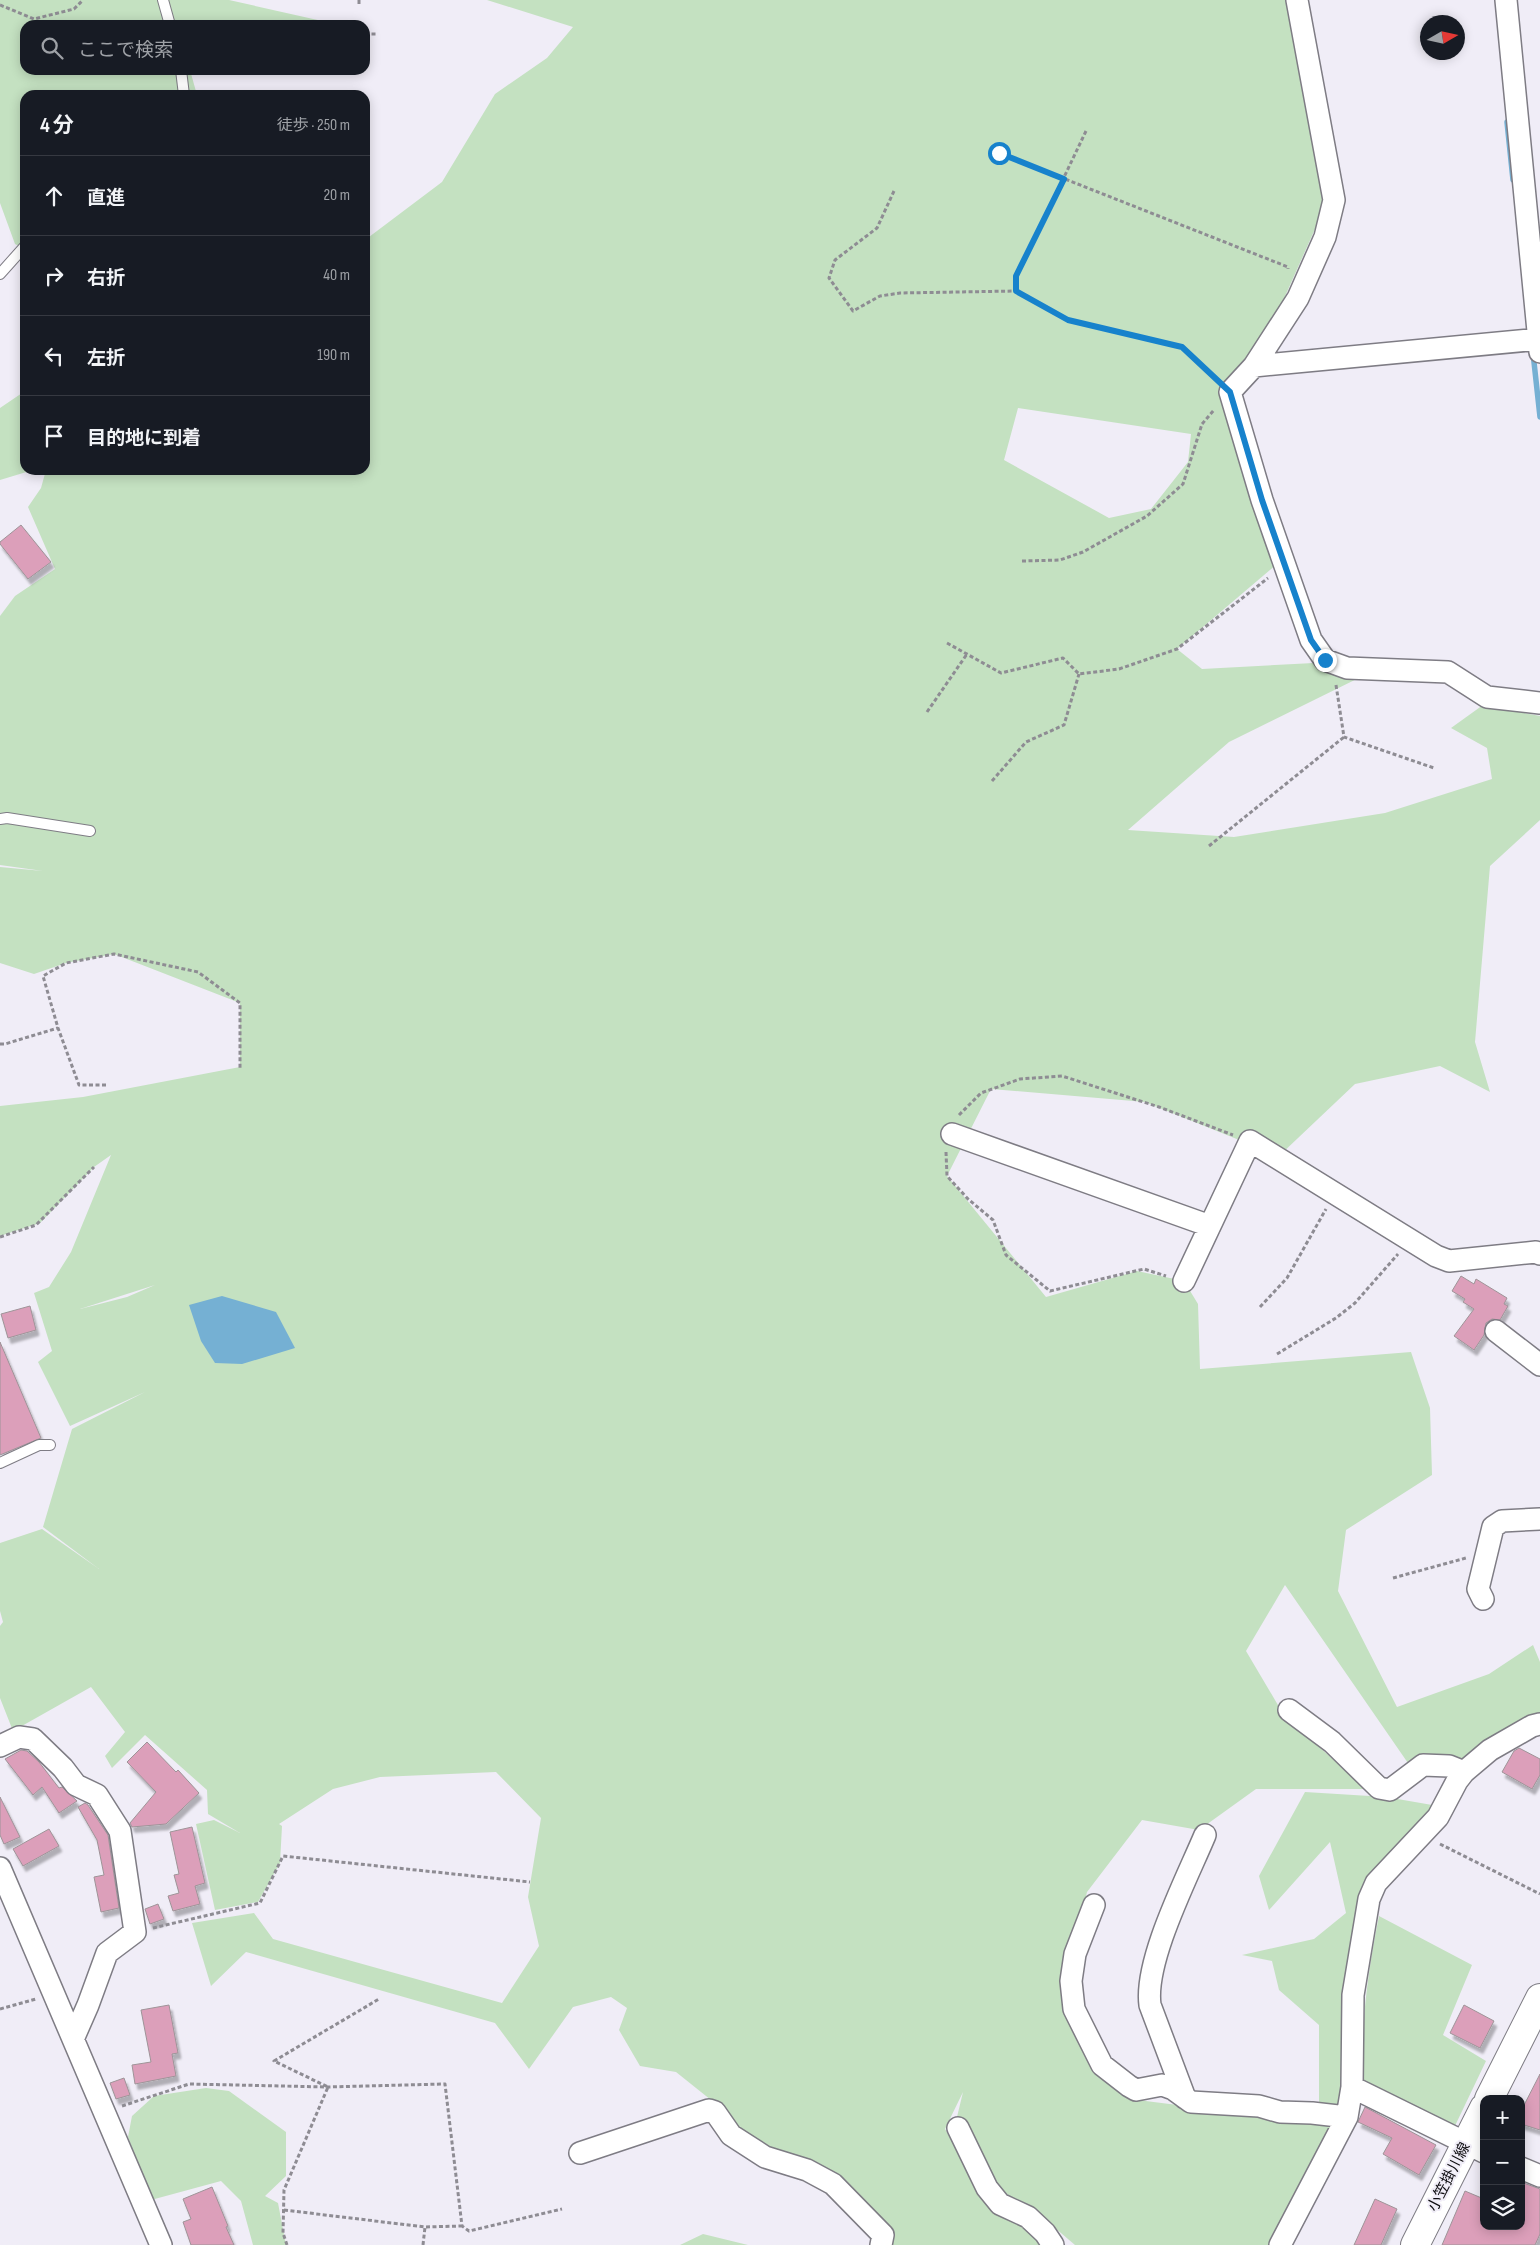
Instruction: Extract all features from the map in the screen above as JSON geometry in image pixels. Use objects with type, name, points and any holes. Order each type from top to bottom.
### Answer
[{"type":"main road","points":[[1490,2095],[1540,1998]]},
{"type":"main road","name":"小笠掛川線","points":[[1415,2245],[1474,2148],[1480,2124]]},
{"type":"street","points":[[1297,0],[1334,200],[1325,237],[1294,304],[1254,366],[1230,392],[1262,500],[1311,640],[1325,660],[1347,668],[1448,672],[1487,697],[1540,703]]},
{"type":"street","points":[[1254,366],[1535,343],[1506,0]]},
{"type":"street","points":[[952,1134],[1210,1226]]},
{"type":"street","points":[[1184,1281],[1250,1141],[1436,1256],[1449,1261],[1528,1253],[1540,1254]]},
{"type":"street","points":[[1496,1331],[1540,1366]]},
{"type":"street","points":[[1484,1599],[1478,1589],[1493,1527],[1502,1520],[1540,1520]]},
{"type":"street","points":[[1289,1710],[1332,1742],[1379,1788],[1390,1790],[1423,1765],[1449,1766],[1464,1772]]},
{"type":"street","points":[[1280,2245],[1348,2117],[1352,2087],[1354,1995],[1369,1899],[1376,1884],[1438,1816],[1456,1781],[1464,1772],[1490,1750],[1532,1726],[1540,1724]]},
{"type":"street","points":[[0,1746],[19,1737],[33,1739],[64,1768],[76,1785],[97,1795],[120,1830],[135,1932],[107,1953],[88,2006],[74,2037]]},
{"type":"street","points":[[1185,2098],[1150,2005],[1149,1996],[1155,1958],[1205,1835]]},
{"type":"street","points":[[0,1868],[74,2037],[161,2245]]},
{"type":"street","points":[[1094,1905],[1075,1954],[1070,1981],[1074,2010],[1102,2065],[1128,2086],[1136,2090],[1162,2085],[1174,2089],[1191,2102],[1259,2106],[1280,2112],[1348,2117]]},
{"type":"street","points":[[1352,2087],[1474,2148]]},
{"type":"street","points":[[580,2153],[709,2110],[715,2112],[731,2135],[765,2157],[807,2170],[833,2184],[883,2235],[881,2245]]},
{"type":"street","points":[[958,2128],[987,2188],[1000,2204],[1028,2216],[1045,2233],[1053,2245]]},
{"type":"street","points":[[1525,2170],[1540,2176]]},
{"type":"lane","points":[[163,0],[169,20]]},
{"type":"lane","points":[[182,75],[183,90]]},
{"type":"lane","points":[[0,274],[20,252]]},
{"type":"lane","points":[[0,819],[7,818],[90,831]]},
{"type":"lane","points":[[0,1463],[39,1446],[50,1445]]},
{"type":"path","points":[[0,5],[34,19],[74,9],[83,0]]},
{"type":"path","points":[[370,34],[376,34]]},
{"type":"path","points":[[1016,291],[1016,276],[1086,131]]},
{"type":"path","points":[[999,153],[1288,267],[1294,304]]},
{"type":"path","points":[[894,191],[877,228],[835,260],[829,278],[853,311],[880,296],[900,293],[1016,291],[1068,320],[1182,347],[1230,392],[1202,424],[1183,484],[1147,516],[1083,552],[1060,560],[1022,561]]},
{"type":"path","points":[[1079,674],[1120,669],[1177,648],[1285,565]]},
{"type":"path","points":[[947,643],[1001,674],[1063,658],[1079,674]]},
{"type":"path","points":[[927,712],[967,654]]},
{"type":"path","points":[[1332,662],[1344,737]]},
{"type":"path","points":[[992,781],[1026,742],[1064,725],[1079,674]]},
{"type":"path","points":[[1344,737],[1434,768]]},
{"type":"path","points":[[1209,846],[1344,737]]},
{"type":"path","points":[[106,1085],[79,1085],[58,1028],[43,976],[66,963],[114,954],[198,972],[240,1003],[240,1068]]},
{"type":"path","points":[[0,1044],[58,1028]]},
{"type":"path","points":[[0,1236],[36,1224],[94,1167]]},
{"type":"path","points":[[1260,1307],[1287,1278],[1335,1193]]},
{"type":"path","points":[[1277,1354],[1336,1318],[1355,1303],[1410,1240]]},
{"type":"path","points":[[1393,1578],[1486,1553]]},
{"type":"path","points":[[1421,1834],[1540,1894]]},
{"type":"path","points":[[135,1932],[260,1903],[283,1856],[530,1882]]},
{"type":"path","points":[[0,2009],[54,1994]]},
{"type":"path","points":[[328,2087],[274,2061],[379,1999]]},
{"type":"path","points":[[105,2112],[189,2084],[328,2087],[445,2084],[462,2226]]},
{"type":"path","points":[[287,2245],[283,2233],[284,2190],[328,2087]]},
{"type":"path","points":[[284,2210],[426,2227],[462,2226],[469,2231],[562,2209]]},
{"type":"path","points":[[423,2245],[426,2227]]},
{"type":"green space","points":[[0,0],[229,0],[318,20],[20,20],[20,75],[191,75],[196,90],[20,90],[20,246],[15,244],[0,203]]},
{"type":"green space","points":[[487,0],[1290,0],[1327,202],[1254,366],[1221,393],[1277,564],[1177,649],[1202,669],[1333,662],[1377,669],[1229,742],[1128,830],[1234,837],[1385,813],[1492,779],[1487,748],[1451,728],[1483,705],[1540,716],[1540,820],[1490,866],[1475,1042],[1490,1092],[1440,1066],[1355,1084],[1279,1156],[1145,1102],[991,1089],[947,1176],[1046,1297],[1137,1271],[1184,1281],[1198,1304],[1200,1369],[1411,1352],[1430,1408],[1432,1475],[1346,1530],[1338,1591],[1397,1707],[1489,1674],[1533,1645],[1540,1662],[1540,1717],[1460,1763],[1410,1766],[1285,1585],[1246,1651],[1285,1717],[1367,1789],[1256,1789],[1199,1830],[1142,1820],[1087,1892],[1066,1978],[1099,2069],[1130,2099],[1336,2125],[1272,2245],[1075,2245],[1034,2210],[1000,2190],[957,2117],[963,2092],[945,2129],[987,2199],[1045,2245],[893,2245],[880,2220],[816,2167],[743,2135],[711,2100],[676,2072],[640,2066],[619,2030],[627,2008],[611,1997],[573,2007],[529,2069],[495,2023],[246,1952],[211,1986],[192,1923],[254,1913],[273,1939],[502,2003],[539,1946],[528,1897],[541,1818],[496,1772],[380,1777],[333,1789],[279,1824],[282,1826],[280,1863],[258,1902],[215,1910],[196,1824],[214,1820],[240,1833],[208,1814],[207,1790],[145,1735],[112,1768],[105,1756],[125,1732],[91,1687],[13,1731],[0,1698],[0,1626],[3,1622],[0,1611],[0,1543],[42,1529],[99,1569],[43,1527],[72,1429],[145,1392],[70,1426],[38,1362],[52,1351],[34,1293],[49,1287],[71,1252],[111,1155],[94,1167],[40,1223],[0,1236],[0,1106],[83,1097],[240,1067],[240,1003],[114,954],[66,963],[34,974],[0,963],[0,867],[43,871],[0,865],[0,616],[15,596],[55,569],[28,507],[41,488],[45,475],[370,475],[370,236],[442,182],[495,94],[547,58],[573,27]],"holes":[[[1018,408],[1191,434],[1188,462],[1151,509],[1109,518],[1004,460]],[[155,1285],[127,1297],[80,1309]]]},
{"type":"green space","points":[[20,394],[20,474],[0,480],[0,408]]},
{"type":"green space","points":[[1305,1792],[1386,1797],[1438,1806],[1367,1887],[1343,2105],[1319,2108],[1319,2025],[1279,1990],[1272,1961],[1242,1955],[1314,1939],[1346,1913],[1330,1842],[1269,1910],[1259,1876]]},
{"type":"green space","points":[[1379,1916],[1472,1965],[1443,2035],[1486,2061],[1453,2130],[1388,2097],[1362,2080],[1366,1997]]},
{"type":"green space","points":[[206,2088],[229,2091],[286,2132],[286,2176],[265,2196],[278,2203],[286,2245],[253,2245],[241,2201],[221,2181],[151,2200],[128,2137],[132,2116],[154,2096]]},
{"type":"green space","points":[[703,2234],[748,2245],[680,2245]]},
{"type":"water","points":[[222,1296],[276,1312],[295,1348],[242,1364],[215,1363],[201,1341],[189,1305]]},
{"type":"building","points":[[21,525],[51,562],[28,579],[0,544]]},
{"type":"building","points":[[1461,1276],[1474,1284],[1476,1279],[1507,1298],[1504,1304],[1508,1306],[1500,1320],[1492,1319],[1486,1323],[1484,1335],[1474,1350],[1454,1336],[1474,1309],[1463,1302],[1465,1299],[1452,1291]]},
{"type":"building","points":[[30,1306],[36,1330],[8,1338],[1,1314]]},
{"type":"building","points":[[0,1342],[41,1438],[0,1455]]},
{"type":"building","points":[[147,1742],[176,1772],[178,1770],[199,1793],[166,1824],[132,1827],[130,1823],[156,1792],[127,1762]]},
{"type":"building","points":[[1519,1748],[1540,1759],[1540,1775],[1532,1789],[1502,1772],[1514,1751]]},
{"type":"building","points":[[21,1750],[27,1751],[39,1762],[59,1788],[62,1787],[77,1801],[59,1813],[42,1787],[33,1795],[5,1759]]},
{"type":"building","points":[[0,1797],[20,1837],[4,1844],[0,1835]]},
{"type":"building","points":[[85,1803],[108,1835],[119,1908],[101,1912],[94,1877],[104,1875],[97,1840],[78,1807]]},
{"type":"building","points":[[192,1827],[205,1883],[195,1886],[200,1904],[173,1911],[168,1896],[179,1893],[174,1875],[179,1874],[170,1832]]},
{"type":"building","points":[[49,1829],[59,1846],[23,1866],[13,1849]]},
{"type":"building","points":[[158,1904],[164,1919],[150,1924],[145,1909]]},
{"type":"building","points":[[169,2005],[178,2053],[172,2054],[176,2076],[135,2084],[132,2065],[151,2062],[141,2010]]},
{"type":"building","points":[[1464,2005],[1494,2021],[1480,2048],[1450,2033]]},
{"type":"building","points":[[1540,2074],[1540,2130],[1525,2125],[1525,2103]]},
{"type":"building","points":[[124,2078],[130,2095],[116,2099],[110,2083]]},
{"type":"building","points":[[1365,2107],[1436,2145],[1419,2175],[1383,2154],[1392,2138],[1358,2122]]},
{"type":"building","points":[[1525,2183],[1540,2189],[1540,2234],[1535,2245],[1442,2245],[1465,2191],[1480,2197],[1480,2230],[1525,2230]]},
{"type":"building","points":[[212,2187],[234,2245],[191,2245],[183,2222],[191,2219],[183,2199]]},
{"type":"building","points":[[1375,2199],[1397,2209],[1381,2245],[1354,2245]]},
{"type":"waterway","points":[[1507,122],[1513,180]]},
{"type":"waterway","points":[[1533,353],[1540,417]]},
{"type":"route","points":[[999,153],[1064,179],[1016,276],[1016,291],[1068,320],[1182,347],[1230,392],[1262,500],[1311,640],[1325,660]]}]
